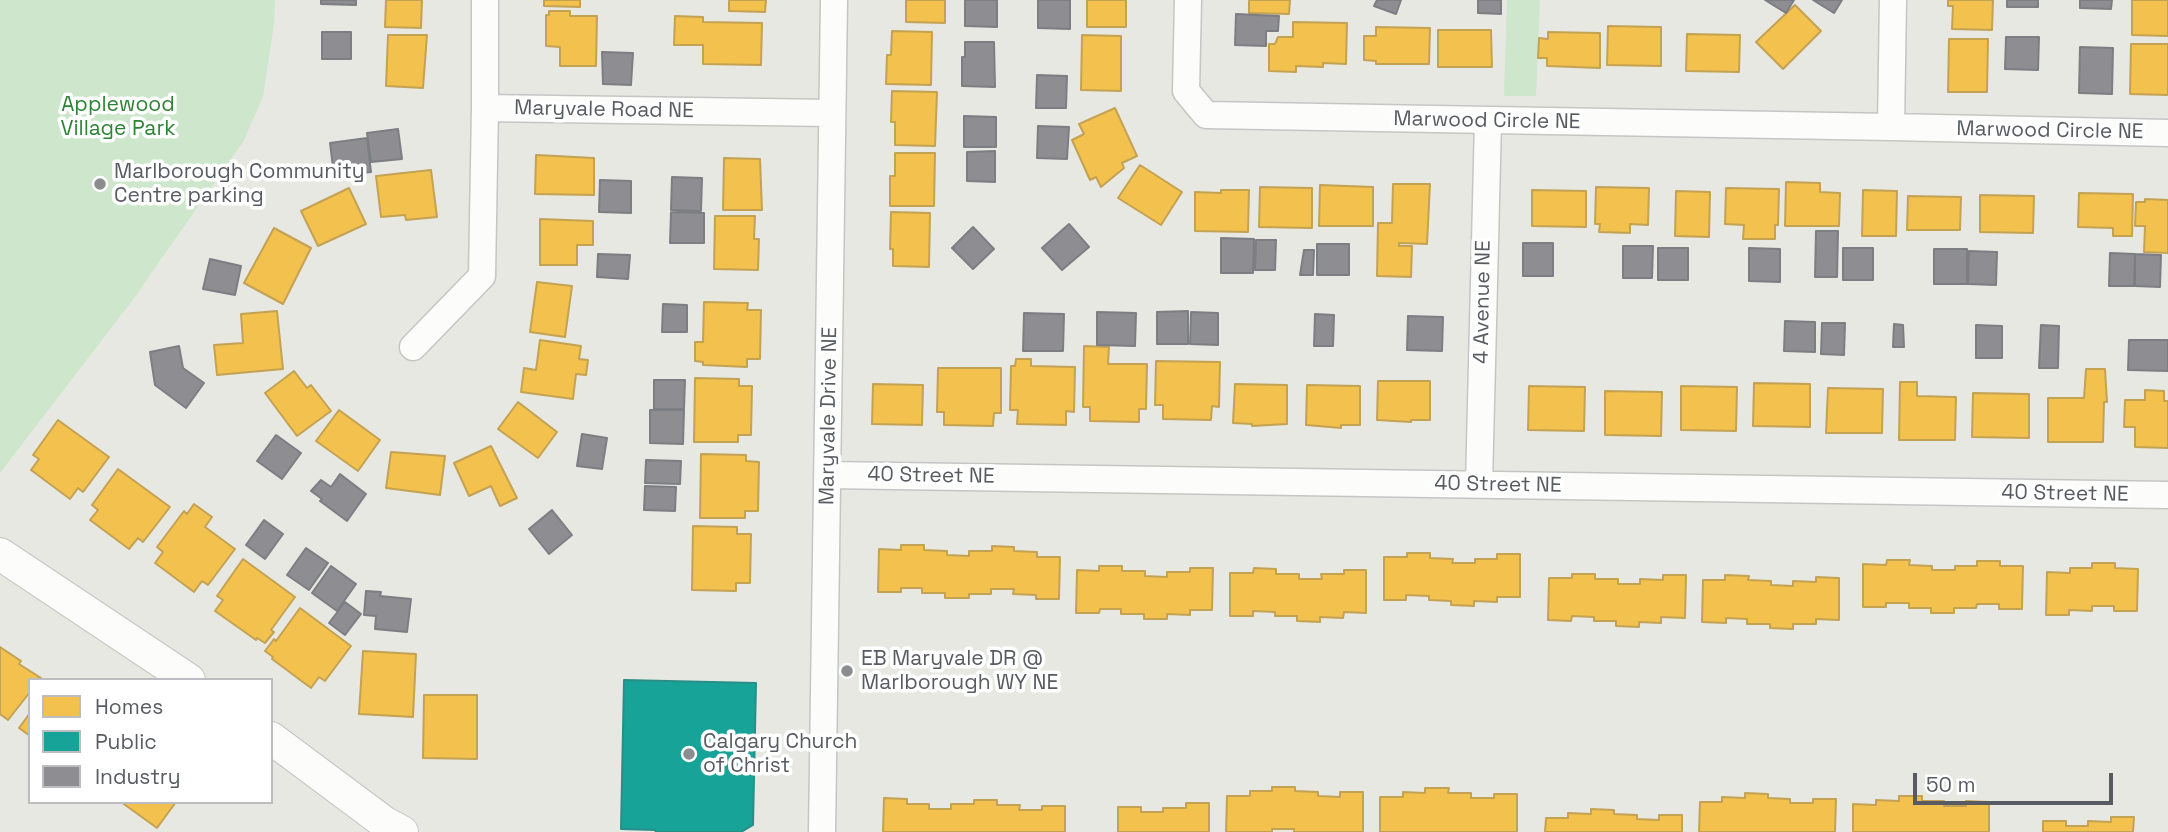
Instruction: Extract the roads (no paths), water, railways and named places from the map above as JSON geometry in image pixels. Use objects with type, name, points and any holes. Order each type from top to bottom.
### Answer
[{"type":"street","name":"Maryvale Road NE","points":[[485,0],[485,108],[831,113]]},
{"type":"street","name":"Maryvale Drive NE","points":[[822,832],[834,0]]},
{"type":"street","name":"Marwood Circle NE","points":[[1188,0],[1186,91],[1206,115],[2168,133]]},
{"type":"street","points":[[1891,127],[1894,0]]},
{"type":"street","points":[[413,347],[482,276],[485,108]]},
{"type":"street","name":"4 Avenue NE","points":[[1479,484],[1488,121]]},
{"type":"street","name":"40 Street NE","points":[[828,475],[2168,495]]},
{"type":"street","points":[[0,554],[186,678]]},
{"type":"street","points":[[273,739],[385,823],[402,832]]},
{"type":"place","name":"Marlborough Community Centre parking","points":[[100,184]]},
{"type":"place","name":"EB Maryvale DR @ Marlborough WY NE","points":[[847,671]]},
{"type":"place","name":"Calgary Church of Christ","points":[[689,754]]},
{"type":"park label","name":"Applewood Village Park","points":[[118,117]]}]
